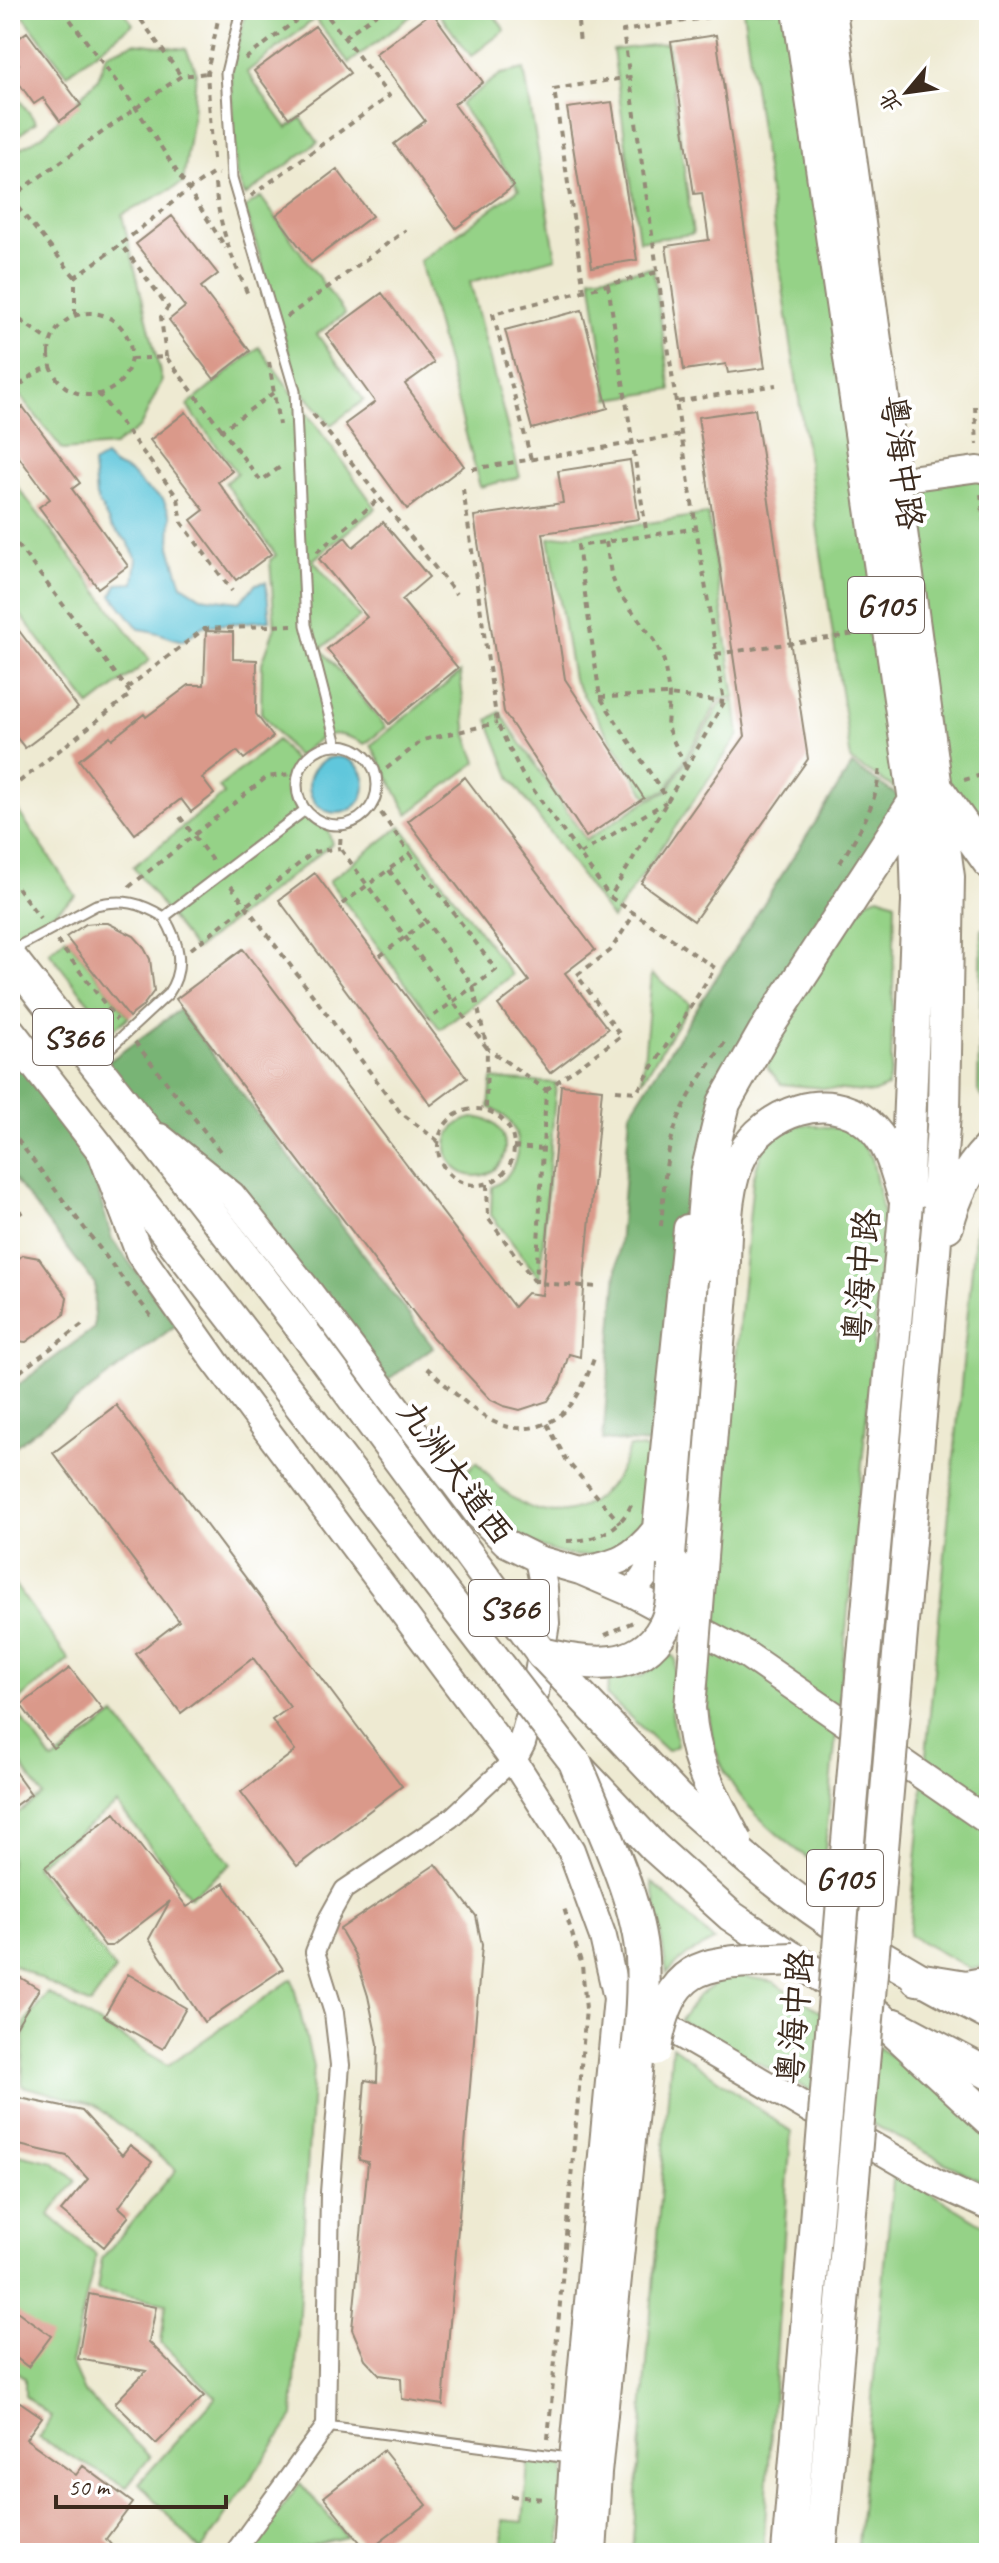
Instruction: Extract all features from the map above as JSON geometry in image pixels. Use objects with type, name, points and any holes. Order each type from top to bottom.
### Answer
[{"type":"highway","name":"粤海中路","points":[[799,10],[926,794],[948,877],[944,1113],[932,1280],[820,2553]]},
{"type":"highway","name":"粤海中路","points":[[788,2553],[858,1719],[906,1204],[918,901],[926,794],[896,480],[830,10]]},
{"type":"highway","points":[[542,1654],[592,1664],[622,1661],[657,1638],[665,1626],[671,1607],[707,1173],[724,1103],[765,1031],[926,794],[989,862]]},
{"type":"highway","points":[[932,1280],[956,1194],[971,1168],[989,1148]]},
{"type":"highway","points":[[576,1764],[628,1895],[636,1926],[642,1956],[642,2014],[646,2052],[608,2553]]},
{"type":"highway","points":[[590,2553],[597,2457],[646,2052],[671,1992],[687,1975],[726,1963],[794,1959]]},
{"type":"highway","points":[[917,1979],[966,1987],[989,1983]]},
{"type":"highway","points":[[877,2015],[989,2119]]},
{"type":"main road","name":"九洲大道西","points":[[10,954],[304,1332],[542,1654],[678,1798],[789,1894],[917,1979],[989,2015]]},
{"type":"main road","name":"S366","points":[[10,1032],[576,1764]]},
{"type":"main road","points":[[629,1592],[637,1586],[653,1557],[691,1188],[701,1150],[724,1103]]},
{"type":"main road","points":[[745,1857],[699,1764],[692,1736],[690,1708],[732,1182],[742,1155],[756,1134],[773,1121],[796,1110],[819,1106],[842,1108],[867,1123],[888,1149],[906,1204]]},
{"type":"main road","points":[[137,1117],[232,1195],[478,1515],[506,1543],[538,1559],[580,1571],[629,1592],[747,1655],[989,1822]]},
{"type":"main road","points":[[97,1144],[139,1253],[215,1361],[513,1760],[571,1850],[603,1937],[617,1998],[593,2244],[560,2457],[567,2553]]},
{"type":"main road","points":[[580,1571],[608,1565],[633,1554],[656,1529]]},
{"type":"main road","points":[[513,1760],[522,1743],[534,1699],[546,1623],[538,1559]]},
{"type":"main road","points":[[576,1764],[654,1847],[731,1916],[877,2015],[989,2074]]},
{"type":"main road","points":[[617,1998],[937,2183],[989,2207]]},
{"type":"street","points":[[896,480],[978,469],[989,472]]},
{"type":"street","points":[[234,2553],[326,2426],[330,2193],[340,2065],[334,2013],[315,1952],[344,1890],[451,1818],[513,1760]]},
{"type":"lane","points":[[241,10],[226,73],[232,178],[295,391],[306,625],[337,745]]},
{"type":"lane","points":[[337,745],[350,747],[362,754],[377,776],[374,803],[366,815],[341,826],[328,825],[305,810],[297,786],[304,762],[324,747],[337,745]]},
{"type":"lane","points":[[164,917],[305,810]]},
{"type":"lane","points":[[10,954],[96,905],[111,901],[145,906],[164,917],[176,937],[180,958],[176,984],[94,1063]]},
{"type":"lane","points":[[326,2426],[560,2457]]},
{"type":"path","points":[[63,10],[136,108],[229,254]]},
{"type":"path","points":[[134,10],[181,76]]},
{"type":"path","points":[[75,315],[75,277],[10,198],[181,76],[226,73],[310,10]]},
{"type":"path","points":[[240,205],[389,96],[323,10]]},
{"type":"path","points":[[344,37],[382,10]]},
{"type":"path","points":[[577,10],[580,45]]},
{"type":"path","points":[[949,10],[950,20]]},
{"type":"path","points":[[610,897],[724,702],[676,402],[623,31],[722,15]]},
{"type":"path","points":[[584,291],[554,89],[630,77]]},
{"type":"path","points":[[75,277],[214,173],[232,178]]},
{"type":"path","points":[[276,325],[406,230]]},
{"type":"path","points":[[121,244],[168,307],[161,317],[166,357],[261,481],[298,454]]},
{"type":"path","points":[[531,459],[493,314],[658,272]]},
{"type":"path","points":[[608,284],[647,536]]},
{"type":"path","points":[[88,312],[115,320],[130,344],[131,359],[127,372],[118,384],[106,392],[78,393],[65,387],[56,378],[51,366],[50,341],[64,321],[75,315],[88,312]]},
{"type":"path","points":[[10,313],[50,341]]},
{"type":"path","points":[[131,359],[166,357]]},
{"type":"path","points":[[10,393],[37,372],[51,366]]},
{"type":"path","points":[[676,402],[776,385]]},
{"type":"path","points":[[295,391],[456,594]]},
{"type":"path","points":[[98,393],[178,498],[182,523],[232,591]]},
{"type":"path","points":[[223,431],[273,393]]},
{"type":"path","points":[[472,469],[682,435]]},
{"type":"path","points":[[463,489],[497,723],[522,774],[610,897],[715,968],[637,1092],[616,1090]]},
{"type":"path","points":[[303,564],[380,498]]},
{"type":"path","points":[[668,800],[600,697],[578,546],[698,528]]},
{"type":"path","points":[[10,535],[131,694],[10,789]]},
{"type":"path","points":[[606,542],[611,574],[618,592],[655,641],[664,661],[669,695],[667,727],[686,768]]},
{"type":"path","points":[[127,688],[204,629],[306,625]]},
{"type":"path","points":[[716,654],[863,633]]},
{"type":"path","points":[[600,697],[669,695],[724,702]]},
{"type":"path","points":[[377,776],[423,740],[497,723]]},
{"type":"path","points":[[834,872],[875,801],[880,754]]},
{"type":"path","points":[[111,901],[267,777],[299,773]]},
{"type":"path","points":[[580,854],[668,800]]},
{"type":"path","points":[[374,803],[496,970],[428,1020]]},
{"type":"path","points":[[180,817],[400,1112],[438,1141]]},
{"type":"path","points":[[341,826],[340,848],[487,1048],[546,1090]]},
{"type":"path","points":[[180,958],[314,852],[340,848]]},
{"type":"path","points":[[342,904],[410,854]]},
{"type":"path","points":[[389,870],[473,986],[487,1048],[486,1111]]},
{"type":"path","points":[[546,1090],[621,1036],[577,975],[610,951],[635,913]]},
{"type":"path","points":[[380,956],[426,921]]},
{"type":"path","points":[[661,1230],[666,1169],[675,1128],[683,1108],[727,1039]]},
{"type":"path","points":[[536,1283],[546,1090]]},
{"type":"path","points":[[462,1111],[486,1111],[506,1124],[513,1147],[512,1159],[506,1170],[487,1184],[474,1186],[451,1176],[443,1166],[438,1154],[438,1141],[442,1128],[462,1111]]},
{"type":"path","points":[[10,1130],[158,1326]]},
{"type":"path","points":[[513,1147],[543,1149]]},
{"type":"path","points":[[217,1157],[228,1166]]},
{"type":"path","points":[[487,1184],[488,1218],[536,1283]]},
{"type":"path","points":[[10,1221],[23,1211]]},
{"type":"path","points":[[536,1283],[601,1287]]},
{"type":"path","points":[[10,1379],[82,1325]]},
{"type":"path","points":[[427,1368],[484,1416],[506,1428],[528,1429],[547,1424],[563,1413],[573,1402],[595,1356]]},
{"type":"path","points":[[547,1424],[567,1461],[620,1523]]},
{"type":"path","points":[[556,1539],[579,1541],[594,1538],[620,1523],[628,1513],[636,1490]]},
{"type":"path","points":[[599,1638],[618,1627],[640,1622]]},
{"type":"path","points":[[543,2513],[544,2499],[560,2457],[566,2241],[586,2009],[582,1965],[561,1896]]},
{"type":"path","points":[[566,2241],[593,2244]]},
{"type":"path","points":[[511,2496],[544,2499]]},
{"type":"green space","points":[[19,10],[122,10],[133,24],[67,74]]},
{"type":"green space","points":[[246,10],[304,10],[312,21],[247,72],[287,128],[301,118],[318,142],[245,196],[236,174],[231,72]]},
{"type":"green space","points":[[309,10],[419,10],[349,63]]},
{"type":"green space","points":[[436,10],[490,10],[505,30],[471,56]]},
{"type":"green space","points":[[743,10],[800,10],[912,799],[851,761]]},
{"type":"green space","points":[[134,43],[186,49],[196,70],[183,183],[122,215],[162,381],[140,427],[114,446],[63,450],[10,383],[10,155],[43,135],[98,79],[106,54]]},
{"type":"green space","points":[[667,43],[693,234],[639,241],[613,50]]},
{"type":"green space","points":[[524,69],[556,258],[470,282],[520,477],[480,487],[420,261],[519,189],[460,104],[501,74]]},
{"type":"green space","points":[[10,87],[36,122],[10,142]]},
{"type":"green space","points":[[261,197],[345,314],[317,334],[364,400],[331,425],[300,389],[245,208]]},
{"type":"green space","points":[[653,268],[671,390],[609,399],[591,277]]},
{"type":"green space","points":[[259,347],[376,508],[313,560],[360,617],[321,649],[386,727],[365,744],[344,735],[328,735],[297,757],[261,713],[262,663],[275,627],[270,560],[276,555],[225,483],[237,473],[187,406]]},
{"type":"green space","points":[[10,477],[150,660],[90,706],[10,601]]},
{"type":"green space","points":[[978,479],[988,482],[989,488],[989,852],[942,784],[904,489]]},
{"type":"green space","points":[[708,514],[735,697],[719,700],[666,791],[647,797],[573,679],[549,538]]},
{"type":"green space","points":[[460,673],[467,735],[477,762],[408,814],[371,745]]},
{"type":"green space","points":[[735,701],[739,735],[612,919],[511,779],[488,720],[500,712],[586,840],[646,801],[667,792],[721,703]]},
{"type":"green space","points":[[277,740],[297,764],[295,795],[302,812],[328,830],[332,844],[195,950],[133,867],[224,794],[219,787]]},
{"type":"green space","points":[[852,765],[906,801],[724,1103],[662,1445],[603,1440],[630,1113]]},
{"type":"green space","points":[[10,799],[76,896],[14,942],[10,937]]},
{"type":"green space","points":[[401,826],[512,975],[440,1029],[329,881]]},
{"type":"green space","points":[[879,896],[895,902],[891,1071],[887,1087],[873,1093],[781,1084],[768,1068],[767,1048],[867,900]]},
{"type":"green space","points":[[989,924],[989,1106],[978,1091],[982,929]]},
{"type":"green space","points":[[66,937],[129,1017],[111,1031],[49,952]]},
{"type":"green space","points":[[652,974],[690,1004],[642,1081]]},
{"type":"green space","points":[[179,1010],[433,1347],[388,1380],[141,1113],[104,1065]]},
{"type":"green space","points":[[10,1050],[86,1150],[112,1239],[176,1325],[10,1450],[10,1391],[94,1328],[95,1284],[10,1174]]},
{"type":"green space","points":[[492,1079],[556,1083],[540,1279],[491,1215],[492,1187],[512,1168],[517,1150],[515,1131],[510,1122],[489,1107]]},
{"type":"green space","points":[[476,1118],[496,1127],[505,1147],[496,1167],[476,1176],[456,1167],[447,1147],[456,1127]]},
{"type":"green space","points":[[802,1124],[851,1130],[872,1158],[885,1224],[823,1870],[758,1816],[731,1783],[714,1745],[705,1683],[753,1179],[766,1137]]},
{"type":"green space","points":[[989,1176],[989,1964],[972,1970],[909,1935],[979,1194]]},
{"type":"green space","points":[[629,1447],[649,1449],[643,1525],[620,1547],[595,1555],[568,1555],[530,1541],[489,1506],[463,1474],[477,1462],[513,1498],[532,1508],[551,1512],[568,1511],[584,1506],[612,1483]]},
{"type":"green space","points":[[10,1578],[69,1660],[12,1705],[53,1761],[115,1715],[231,1864],[190,1897],[117,1804],[35,1866],[115,1970],[90,2005],[10,1963],[10,1819],[42,1795],[10,1749]]},
{"type":"green space","points":[[672,1655],[676,1660],[671,1708],[677,1746],[667,1751],[606,1695],[610,1679],[642,1676]]},
{"type":"green space","points":[[652,1882],[714,1941],[688,1954],[667,1973]]},
{"type":"green space","points":[[730,1974],[774,1982],[934,2083],[989,2134],[989,2186],[680,2021],[698,1996]]},
{"type":"green space","points":[[292,1979],[313,2066],[293,2417],[201,2551],[139,2483],[216,2397],[161,2343],[166,2303],[97,2290],[102,2258],[176,2170],[95,2105],[22,2086],[25,2023],[48,1993],[168,2065]]},
{"type":"green space","points":[[672,2046],[791,2132],[763,2553],[632,2553]]},
{"type":"green space","points":[[10,2152],[53,2162],[76,2181],[49,2215],[96,2255],[71,2363],[84,2392],[150,2457],[126,2487],[39,2438],[51,2417],[25,2396],[25,2378],[10,2367],[10,2268],[13,2264],[10,2263]]},
{"type":"green space","points":[[894,2170],[989,2229],[989,2475],[981,2553],[857,2553]]},
{"type":"green space","points":[[528,2463],[565,2465],[560,2553],[502,2553],[503,2520],[523,2522]]},
{"type":"green space","points":[[300,2483],[347,2537],[301,2548],[299,2553],[250,2553]]},
{"type":"water","points":[[105,457],[163,499],[171,516],[170,547],[182,585],[201,597],[240,602],[256,584],[266,582],[270,620],[203,626],[183,641],[139,629],[112,595],[117,584],[134,583],[137,559],[127,541],[111,527],[96,497],[93,464]]},
{"type":"water","points":[[337,757],[357,765],[365,785],[357,805],[337,813],[317,805],[309,785],[317,765]]},
{"type":"building","points":[[432,12],[483,82],[454,104],[514,186],[456,228],[394,144],[425,121],[375,54]]},
{"type":"building","points":[[315,26],[350,73],[289,118],[254,71]]},
{"type":"building","points":[[27,32],[81,105],[60,121],[43,98],[34,104],[10,71],[19,64],[10,52],[10,45]]},
{"type":"building","points":[[716,35],[765,368],[728,373],[726,364],[684,370],[666,246],[709,240],[702,193],[694,194],[671,42]]},
{"type":"building","points":[[612,102],[637,260],[592,267],[567,108]]},
{"type":"building","points":[[337,169],[372,216],[311,262],[276,215]]},
{"type":"building","points":[[172,216],[218,274],[201,287],[250,351],[214,379],[169,320],[185,307],[136,244]]},
{"type":"building","points":[[382,293],[434,363],[405,384],[464,466],[407,509],[345,424],[375,402],[326,334]]},
{"type":"building","points":[[582,310],[608,408],[532,429],[505,330]]},
{"type":"building","points":[[23,407],[80,483],[72,489],[128,566],[98,588],[39,507],[50,499],[10,445],[10,417]]},
{"type":"building","points":[[755,409],[808,759],[694,921],[641,883],[745,736],[698,417]]},
{"type":"building","points":[[186,412],[232,471],[218,482],[271,554],[236,580],[191,520],[204,510],[150,440]]},
{"type":"building","points":[[630,460],[639,519],[543,533],[565,679],[644,798],[586,837],[504,712],[474,516],[563,503],[558,471]]},
{"type":"building","points":[[383,522],[429,577],[402,600],[458,668],[389,724],[327,649],[367,617],[319,559],[345,537],[353,547]]},
{"type":"building","points":[[10,619],[78,708],[25,748],[10,729]]},
{"type":"building","points":[[206,631],[233,632],[233,659],[257,660],[256,714],[273,737],[244,759],[237,751],[202,778],[214,794],[191,812],[181,799],[135,834],[79,760],[189,685],[204,685]]},
{"type":"building","points":[[465,777],[595,950],[565,973],[608,1029],[550,1073],[498,1005],[529,981],[408,821]]},
{"type":"building","points":[[315,873],[467,1078],[431,1105],[279,900]]},
{"type":"building","points":[[108,923],[134,936],[150,959],[154,991],[142,1007],[129,1017],[66,937],[86,924]]},
{"type":"building","points":[[243,949],[514,1307],[527,1293],[542,1295],[561,1085],[602,1089],[580,1357],[569,1354],[560,1383],[548,1401],[520,1410],[491,1400],[433,1338],[176,999]]},
{"type":"building","points":[[23,1255],[39,1258],[67,1297],[64,1315],[26,1342],[10,1340],[10,1265]]},
{"type":"building","points":[[116,1405],[402,1786],[297,1866],[241,1792],[295,1751],[272,1720],[290,1707],[253,1658],[181,1713],[136,1654],[179,1621],[53,1453]]},
{"type":"building","points":[[70,1668],[103,1710],[53,1748],[21,1705]]},
{"type":"building","points":[[10,1765],[31,1794],[10,1809]]},
{"type":"building","points":[[115,1813],[187,1907],[224,1883],[283,1969],[204,2022],[149,1939],[170,1901],[112,1946],[105,1946],[45,1867]]},
{"type":"building","points":[[436,1864],[476,1916],[482,1945],[443,2405],[402,2399],[401,2378],[380,2375],[365,2359],[352,2329],[368,2162],[359,2160],[365,2080],[377,2082],[378,2044],[355,1955],[340,1929]]},
{"type":"building","points":[[10,1971],[39,1989],[10,2037]]},
{"type":"building","points":[[128,1974],[186,2008],[163,2049],[104,2016]]},
{"type":"building","points":[[10,2096],[82,2111],[122,2155],[130,2145],[152,2162],[119,2207],[129,2216],[104,2247],[61,2211],[88,2179],[67,2156],[10,2143]]},
{"type":"building","points":[[89,2294],[156,2307],[149,2342],[204,2396],[156,2444],[115,2403],[146,2371],[78,2359]]},
{"type":"building","points":[[10,2306],[51,2336],[28,2367],[10,2353]]},
{"type":"building","points":[[20,2402],[42,2417],[26,2439],[76,2475],[83,2466],[133,2503],[106,2539],[118,2553],[10,2553],[10,2406]]},
{"type":"building","points":[[383,2450],[427,2505],[367,2551],[324,2497]]}]
